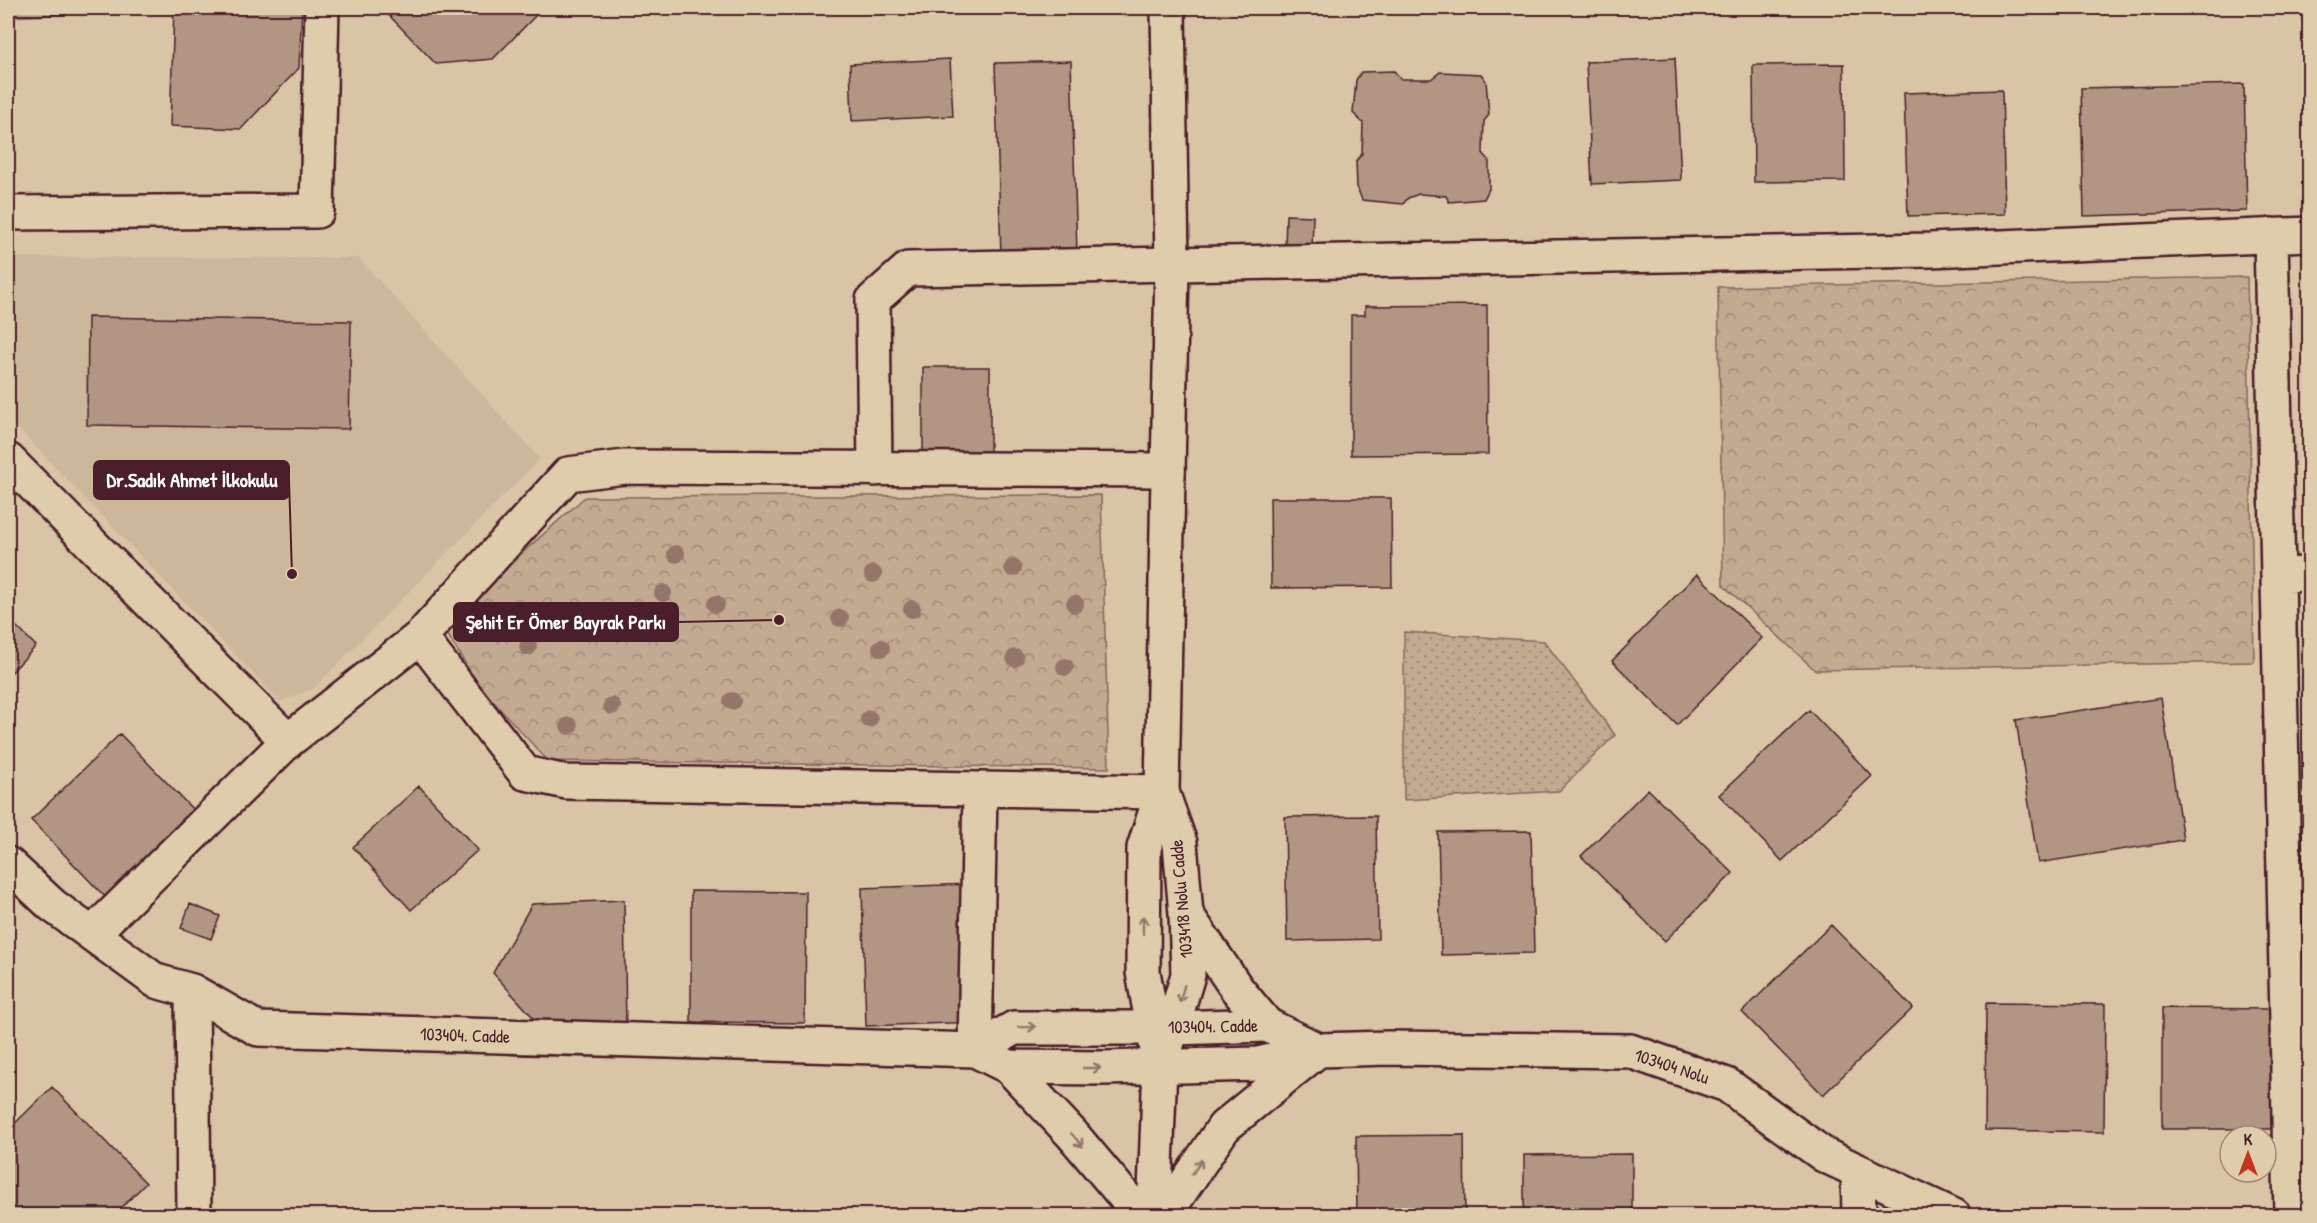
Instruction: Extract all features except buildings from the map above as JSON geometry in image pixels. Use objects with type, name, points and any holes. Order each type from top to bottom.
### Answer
[{"type":"street","points":[[8,213],[317,211],[322,8]]},
{"type":"street","points":[[420,637],[525,773],[566,782],[1162,792],[1172,264],[1168,8]]},
{"type":"street","points":[[2271,234],[2294,575],[2292,1215]]},
{"type":"street","points":[[875,469],[873,300],[908,269],[1930,250],[2310,234]]},
{"type":"street","points":[[8,460],[288,741]]},
{"type":"street","points":[[92,934],[288,741],[420,637],[568,474],[625,467],[1168,470]]},
{"type":"street","points":[[975,1050],[980,790]]},
{"type":"street","name":"103418 Nolu Cadde","points":[[1154,1215],[1163,1028],[1188,975],[1180,843],[1162,792]]},
{"type":"street","name":"103418 Nolu Cadde","points":[[1162,792],[1144,848],[1143,972],[1163,1028]]},
{"type":"street","name":"103404. Cadde","points":[[8,864],[52,905],[156,981],[192,991],[258,1029],[975,1050],[1008,1067],[1258,1064],[1318,1050]]},
{"type":"street","points":[[1186,914],[1237,989],[1266,1025]]},
{"type":"street","points":[[192,991],[194,1215]]},
{"type":"street","name":"103404. Cadde","points":[[975,1050],[1014,1028],[1266,1025],[1318,1050]]},
{"type":"street","points":[[1164,1215],[1224,1127],[1318,1050]]},
{"type":"street","name":"103404 Nolu","points":[[1318,1050],[1630,1051],[1727,1085],[1824,1155],[1954,1215]]},
{"type":"street","points":[[1008,1067],[1072,1134],[1141,1215]]},
{"type":"street","points":[[1858,1171],[1859,1215]]},
{"type":"shaded area","points":[[8,257],[359,258],[540,459],[313,689],[280,702],[8,418]]},
{"type":"green space","points":[[8,8],[66,8],[66,14],[8,17]]},
{"type":"green space","points":[[2247,277],[2254,662],[1815,670],[1723,585],[1718,287]]},
{"type":"green space","points":[[1101,495],[1109,768],[548,761],[479,686],[446,632],[462,607],[585,497]]},
{"type":"green space","points":[[1404,632],[1544,641],[1615,735],[1559,791],[1404,800]]},
{"type":"place","name":"Dr.Sadık Ahmet İlkokulu","points":[[292,574]]},
{"type":"place","name":"Şehit Er Ömer Bayrak Parkı","points":[[779,620]]}]
